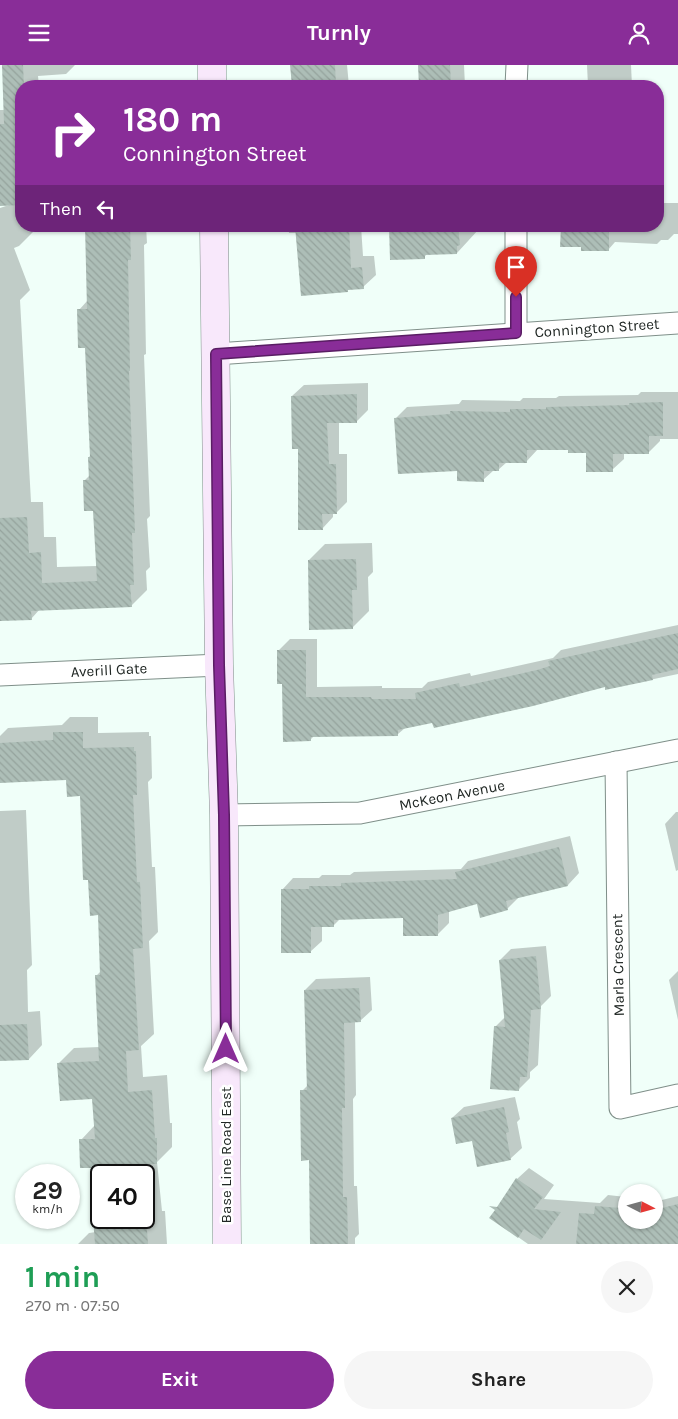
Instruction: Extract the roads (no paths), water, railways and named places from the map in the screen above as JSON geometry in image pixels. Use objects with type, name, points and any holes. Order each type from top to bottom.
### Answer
[{"type":"street","points":[[212,65],[212,80]]},
{"type":"street","points":[[516,65],[516,80]]},
{"type":"street","name":"Base Line Road East","points":[[214,232],[219,665],[224,815],[227,1244]]},
{"type":"street","points":[[516,232],[516,333]]},
{"type":"street","name":"Connington Street","points":[[216,354],[678,323]]},
{"type":"street","name":"Averill Gate","points":[[0,675],[219,665]]},
{"type":"street","name":"McKeon Avenue","points":[[224,815],[360,813],[678,750]]},
{"type":"street","name":"Marla Crescent","points":[[616,763],[620,1108],[678,1095]]}]
